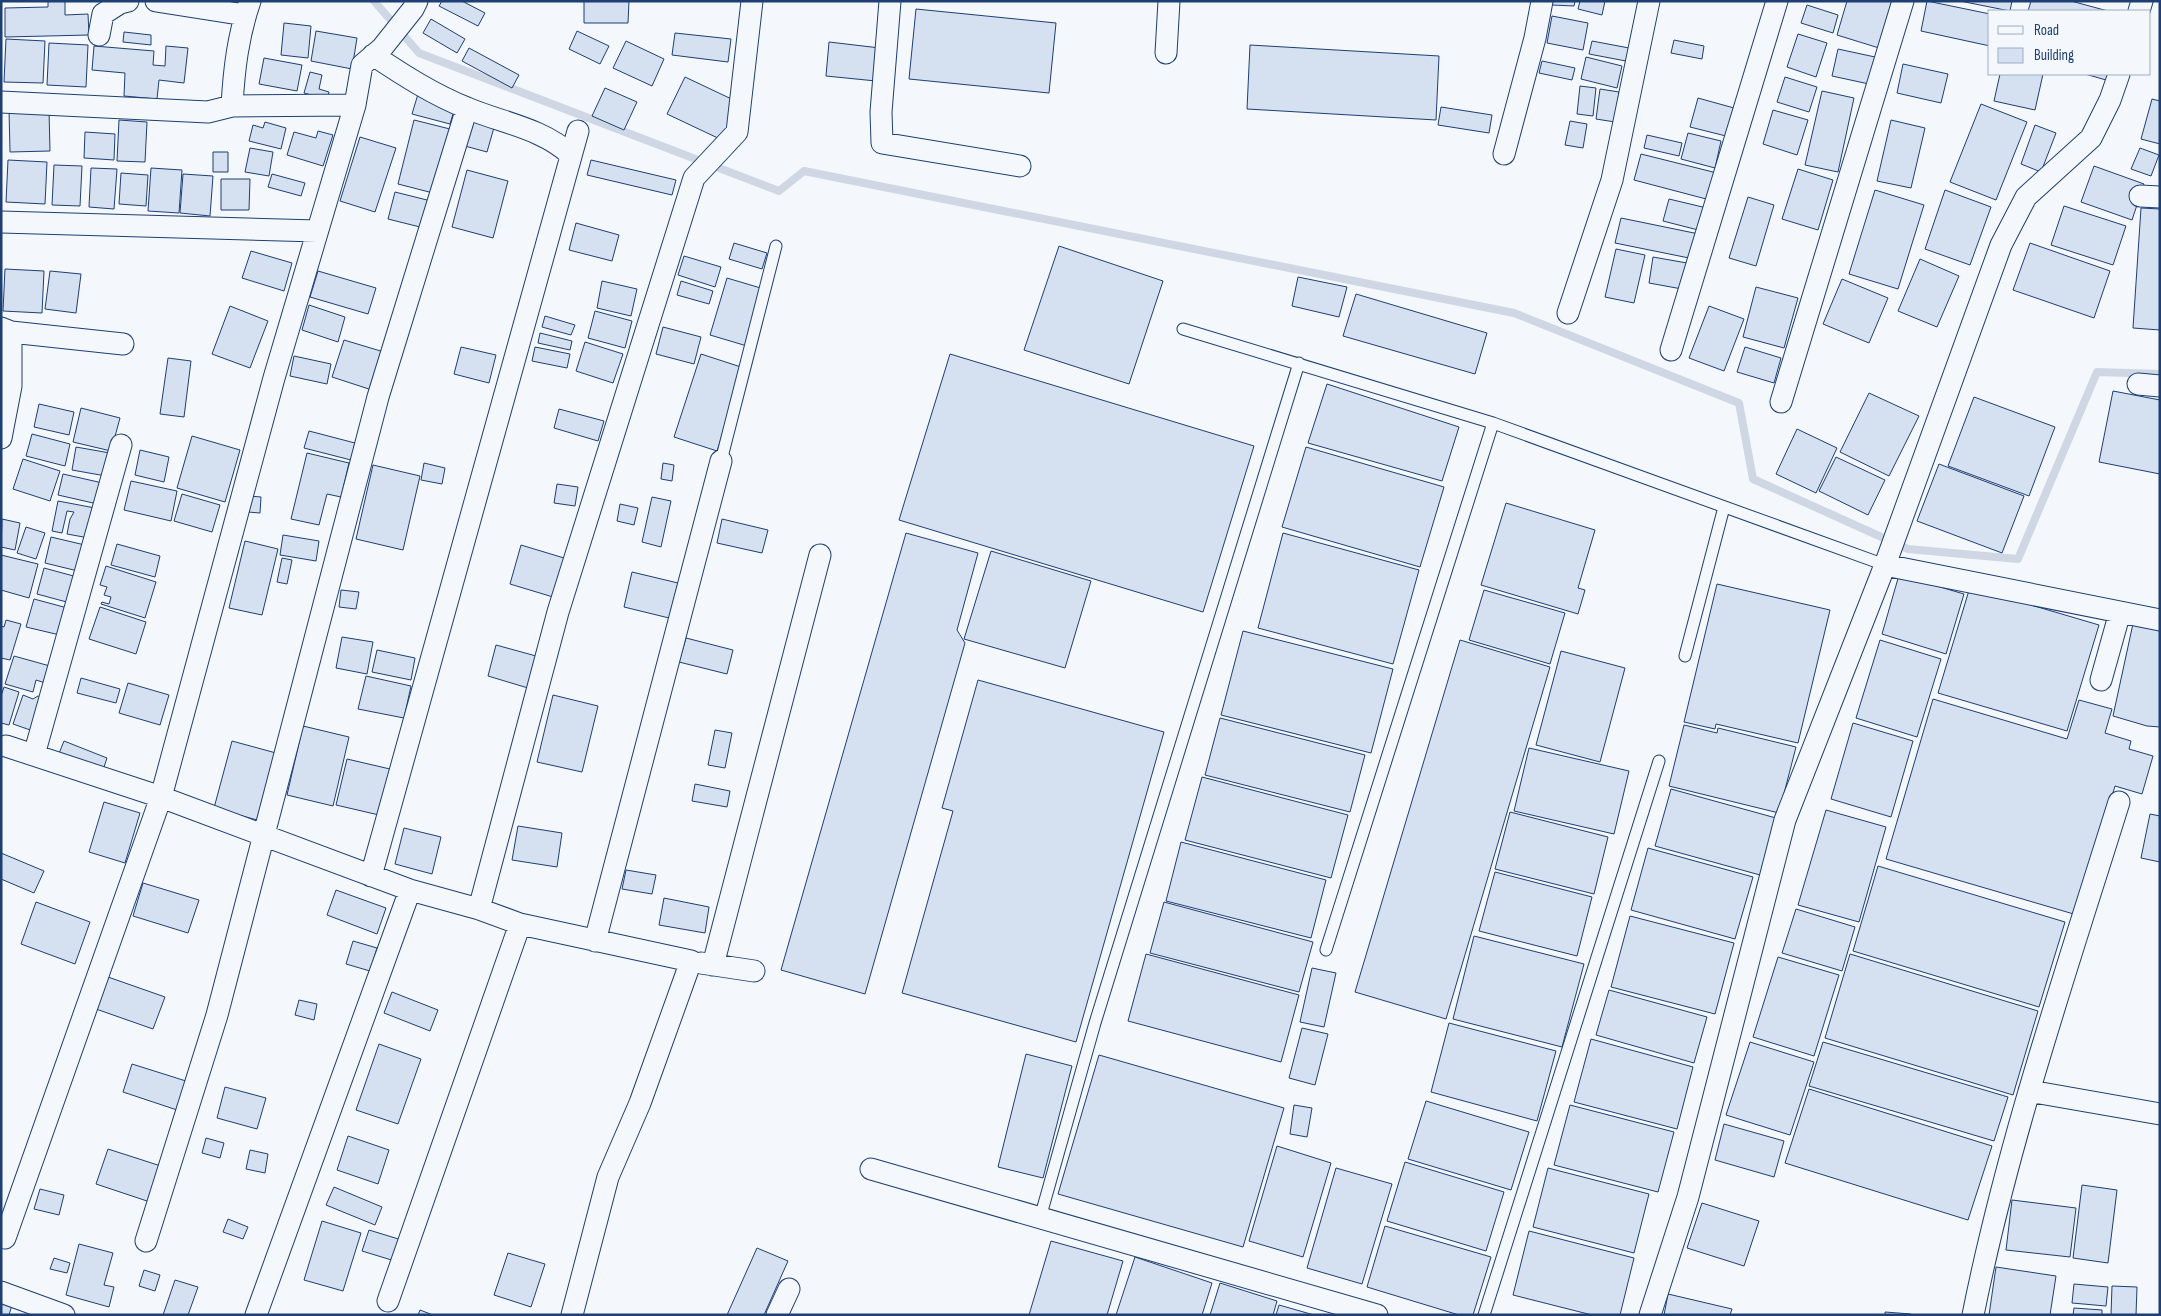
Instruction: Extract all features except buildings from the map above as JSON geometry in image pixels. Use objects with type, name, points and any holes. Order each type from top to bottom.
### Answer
[{"type":"street","points":[[99,36],[103,14],[120,3],[128,1]]},
{"type":"street","points":[[156,1],[248,8],[235,62],[232,106]]},
{"type":"street","points":[[5,1238],[161,798],[263,419],[354,105],[362,66],[390,38],[417,1]]},
{"type":"street","points":[[479,909],[558,612],[691,187],[694,178],[699,172],[737,132],[752,1]]},
{"type":"street","points":[[890,1],[881,112],[882,143],[1020,166]]},
{"type":"street","points":[[1166,54],[1169,1]]},
{"type":"street","points":[[1504,154],[1535,38],[1542,1]]},
{"type":"street","points":[[1568,313],[1612,180],[1648,1]]},
{"type":"street","points":[[1671,350],[1777,1]]},
{"type":"street","points":[[1781,402],[1903,1]]},
{"type":"street","points":[[373,56],[407,78],[467,108],[526,128],[564,148],[571,155]]},
{"type":"street","points":[[1650,1315],[1688,1197],[1785,820],[1887,559],[2001,245],[2026,197],[2091,138],[2110,100],[2119,75]]},
{"type":"street","points":[[1,102],[208,112],[232,106],[354,105]]},
{"type":"street","points":[[146,1241],[217,1015],[378,397],[467,108]]},
{"type":"street","points":[[371,876],[578,131]]},
{"type":"street","points":[[1,222],[317,231]]},
{"type":"street","points":[[1,438],[11,386],[6,330],[123,344]]},
{"type":"street","points":[[2138,384],[2160,386]]},
{"type":"street","points":[[34,755],[121,445]]},
{"type":"street","points":[[595,941],[722,461]]},
{"type":"street","points":[[713,965],[820,556]]},
{"type":"street","points":[[1887,559],[2160,620]]},
{"type":"street","points":[[2101,680],[2120,612]]},
{"type":"street","points":[[3,749],[34,755],[161,798],[410,890],[479,909],[520,924],[691,961],[754,970]]},
{"type":"street","points":[[1973,1315],[1986,1249],[2029,1091],[2119,802]]},
{"type":"street","points":[[256,1315],[410,890]]},
{"type":"street","points":[[388,1302],[520,924]]},
{"type":"street","points":[[572,1315],[608,1177],[640,1103],[691,961]]},
{"type":"street","points":[[2029,1091],[2160,1114]]},
{"type":"street","points":[[871,1169],[1352,1311],[1377,1315]]},
{"type":"street","points":[[777,1315],[789,1289]]},
{"type":"street","points":[[1,1292],[64,1315]]},
{"type":"lane","points":[[722,461],[776,246]]},
{"type":"lane","points":[[1183,329],[1494,423],[1724,507],[1887,559]]},
{"type":"lane","points":[[1040,1218],[1096,1024],[1299,363]]},
{"type":"lane","points":[[1326,950],[1494,423]]},
{"type":"lane","points":[[1685,656],[1724,507]]},
{"type":"lane","points":[[1484,1315],[1659,761]]},
{"type":"waterway","points":[[374,1],[419,53],[779,191],[804,171],[1514,313],[1739,403],[1753,479],[1908,549],[2018,559],[2097,372],[2160,374]]}]
